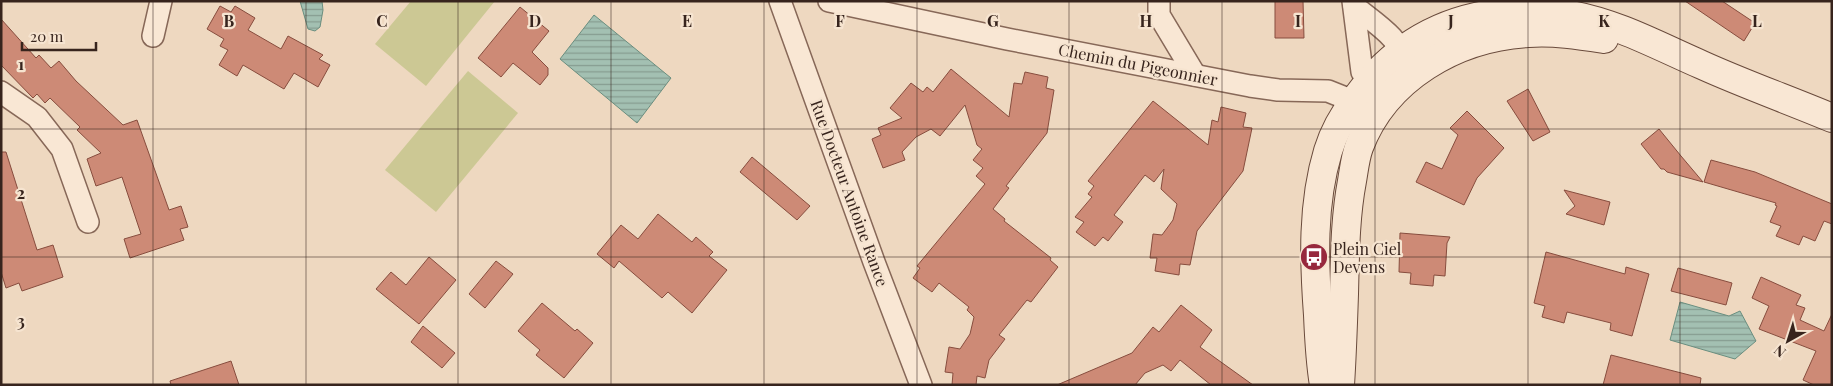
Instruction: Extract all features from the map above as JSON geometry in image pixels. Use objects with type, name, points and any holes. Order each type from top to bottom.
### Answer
[{"type":"main road","points":[[1340,385],[1345,231],[1358,149],[1400,50],[1433,31],[1460,21],[1486,15],[1544,12],[1605,22],[1703,66],[1832,118]]},
{"type":"main road","points":[[1324,385],[1314,256],[1318,207],[1328,151],[1338,124],[1352,103],[1384,89],[1456,48],[1492,38],[1528,33],[1570,34],[1621,41],[1703,66]]},
{"type":"street","points":[[153,36],[161,1]]},
{"type":"street","name":"Rue Docteur Antoine Rance","points":[[780,1],[921,385]]},
{"type":"street","name":"Chemin du Pigeonnier","points":[[829,1],[997,37],[1278,90],[1328,91],[1343,96],[1352,103]]},
{"type":"street","points":[[1159,1],[1159,15],[1195,75]]},
{"type":"street","points":[[1353,4],[1394,40],[1400,50]]},
{"type":"street","points":[[1353,4],[1362,72],[1384,89]]},
{"type":"street","points":[[1,92],[37,117],[62,149],[88,222]]},
{"type":"street","points":[[1350,194],[1346,162],[1351,139],[1360,114],[1358,108],[1352,103]]},
{"type":"shaded area","points":[[300,1],[322,1],[323,10],[320,27],[315,31],[308,29]]},
{"type":"shaded area","points":[[411,1],[495,1],[426,86],[375,44]]},
{"type":"shaded area","points":[[594,15],[671,78],[637,123],[560,59]]},
{"type":"shaded area","points":[[468,71],[518,113],[436,212],[385,170]]},
{"type":"shaded area","points":[[1680,302],[1729,316],[1740,311],[1756,341],[1735,359],[1670,340]]},
{"type":"building","points":[[1275,1],[1303,1],[1304,38],[1275,38]]},
{"type":"building","points":[[1685,1],[1722,1],[1755,23],[1744,41]]},
{"type":"building","points":[[220,6],[231,12],[235,6],[255,18],[248,30],[281,49],[288,36],[323,55],[319,59],[330,65],[318,87],[294,73],[284,89],[243,65],[237,76],[219,65],[228,50],[220,46],[224,39],[207,29]]},
{"type":"building","points":[[520,7],[549,31],[532,52],[548,68],[548,75],[540,85],[513,63],[501,77],[478,58]]},
{"type":"building","points":[[1,19],[36,58],[39,55],[51,68],[59,61],[76,81],[123,125],[137,120],[169,210],[181,206],[188,227],[180,229],[184,240],[130,258],[124,239],[141,234],[122,177],[96,186],[87,159],[101,153],[77,130],[80,127],[50,98],[45,103],[37,94],[33,98],[1,65]]},
{"type":"building","points":[[951,69],[1009,117],[1014,83],[1022,84],[1025,72],[1048,77],[1046,88],[1054,90],[1047,133],[1006,186],[1009,188],[993,209],[1005,219],[1004,221],[1051,258],[1050,260],[1058,267],[1031,302],[1027,300],[999,335],[1005,339],[989,360],[985,378],[977,376],[976,385],[952,385],[953,373],[945,372],[949,347],[960,349],[970,334],[974,317],[967,310],[969,307],[939,283],[932,292],[913,278],[920,268],[917,266],[985,184],[976,176],[983,168],[973,160],[982,149],[977,145],[965,105],[940,136],[931,129],[916,137],[902,152],[905,160],[883,168],[872,139],[881,135],[878,128],[902,118],[890,108],[911,83],[923,92],[927,87],[933,92]]},
{"type":"building","points":[[1528,89],[1550,132],[1533,141],[1507,101]]},
{"type":"building","points":[[1153,101],[1208,145],[1212,120],[1218,122],[1221,107],[1246,113],[1243,127],[1252,128],[1243,171],[1197,231],[1190,265],[1180,264],[1179,275],[1155,271],[1157,258],[1150,258],[1153,234],[1162,235],[1173,220],[1177,204],[1161,189],[1164,169],[1154,182],[1145,175],[1114,215],[1123,222],[1108,241],[1103,237],[1095,246],[1076,232],[1084,222],[1075,217],[1092,197],[1088,194],[1094,186],[1088,181]]},
{"type":"building","points":[[1467,111],[1504,148],[1477,178],[1464,205],[1416,182],[1426,162],[1442,169],[1458,135],[1450,128]]},
{"type":"building","points":[[1659,129],[1703,182],[1661,169],[1641,144]]},
{"type":"building","points":[[1,152],[6,152],[37,250],[53,245],[63,277],[22,291],[19,283],[6,288],[1,272]]},
{"type":"building","points":[[752,157],[810,206],[797,220],[740,172]]},
{"type":"building","points":[[1711,160],[1755,172],[1832,204],[1832,224],[1824,221],[1815,241],[1803,236],[1799,245],[1776,236],[1781,226],[1770,222],[1777,206],[1775,205],[1776,203],[1704,182]]},
{"type":"building","points":[[1564,190],[1610,202],[1604,225],[1566,214],[1575,206]]},
{"type":"building","points":[[658,214],[692,242],[696,237],[713,252],[709,256],[727,270],[692,313],[668,292],[662,298],[619,261],[614,268],[597,254],[621,225],[638,239]]},
{"type":"building","points":[[1400,233],[1450,237],[1447,243],[1445,276],[1434,275],[1433,286],[1410,284],[1411,273],[1399,272]]},
{"type":"building","points":[[1546,252],[1625,274],[1626,267],[1649,274],[1632,336],[1610,330],[1611,323],[1567,312],[1564,323],[1542,317],[1545,306],[1534,303]]},
{"type":"building","points":[[429,257],[456,280],[419,324],[376,289],[391,272],[406,285]]},
{"type":"building","points":[[496,261],[513,274],[485,308],[469,294]]},
{"type":"building","points":[[1678,268],[1732,283],[1726,305],[1671,291]]},
{"type":"building","points":[[1761,277],[1801,295],[1796,305],[1805,308],[1800,320],[1824,331],[1832,314],[1832,385],[1814,385],[1803,380],[1816,351],[1759,329],[1769,306],[1752,298]]},
{"type":"building","points":[[542,303],[575,331],[577,329],[593,343],[564,378],[536,355],[540,350],[518,331]]},
{"type":"building","points":[[1181,305],[1212,330],[1200,347],[1253,385],[1211,385],[1180,360],[1171,371],[1163,365],[1145,373],[1135,385],[1057,385],[1132,353],[1153,327],[1159,332]]},
{"type":"building","points":[[423,326],[455,353],[442,368],[411,342]]},
{"type":"building","points":[[1611,355],[1701,378],[1700,385],[1603,385]]},
{"type":"building","points":[[231,361],[239,385],[171,385],[170,381]]},
{"type":"place","name":"Plein Ciel Devens","points":[[1314,257]]}]
